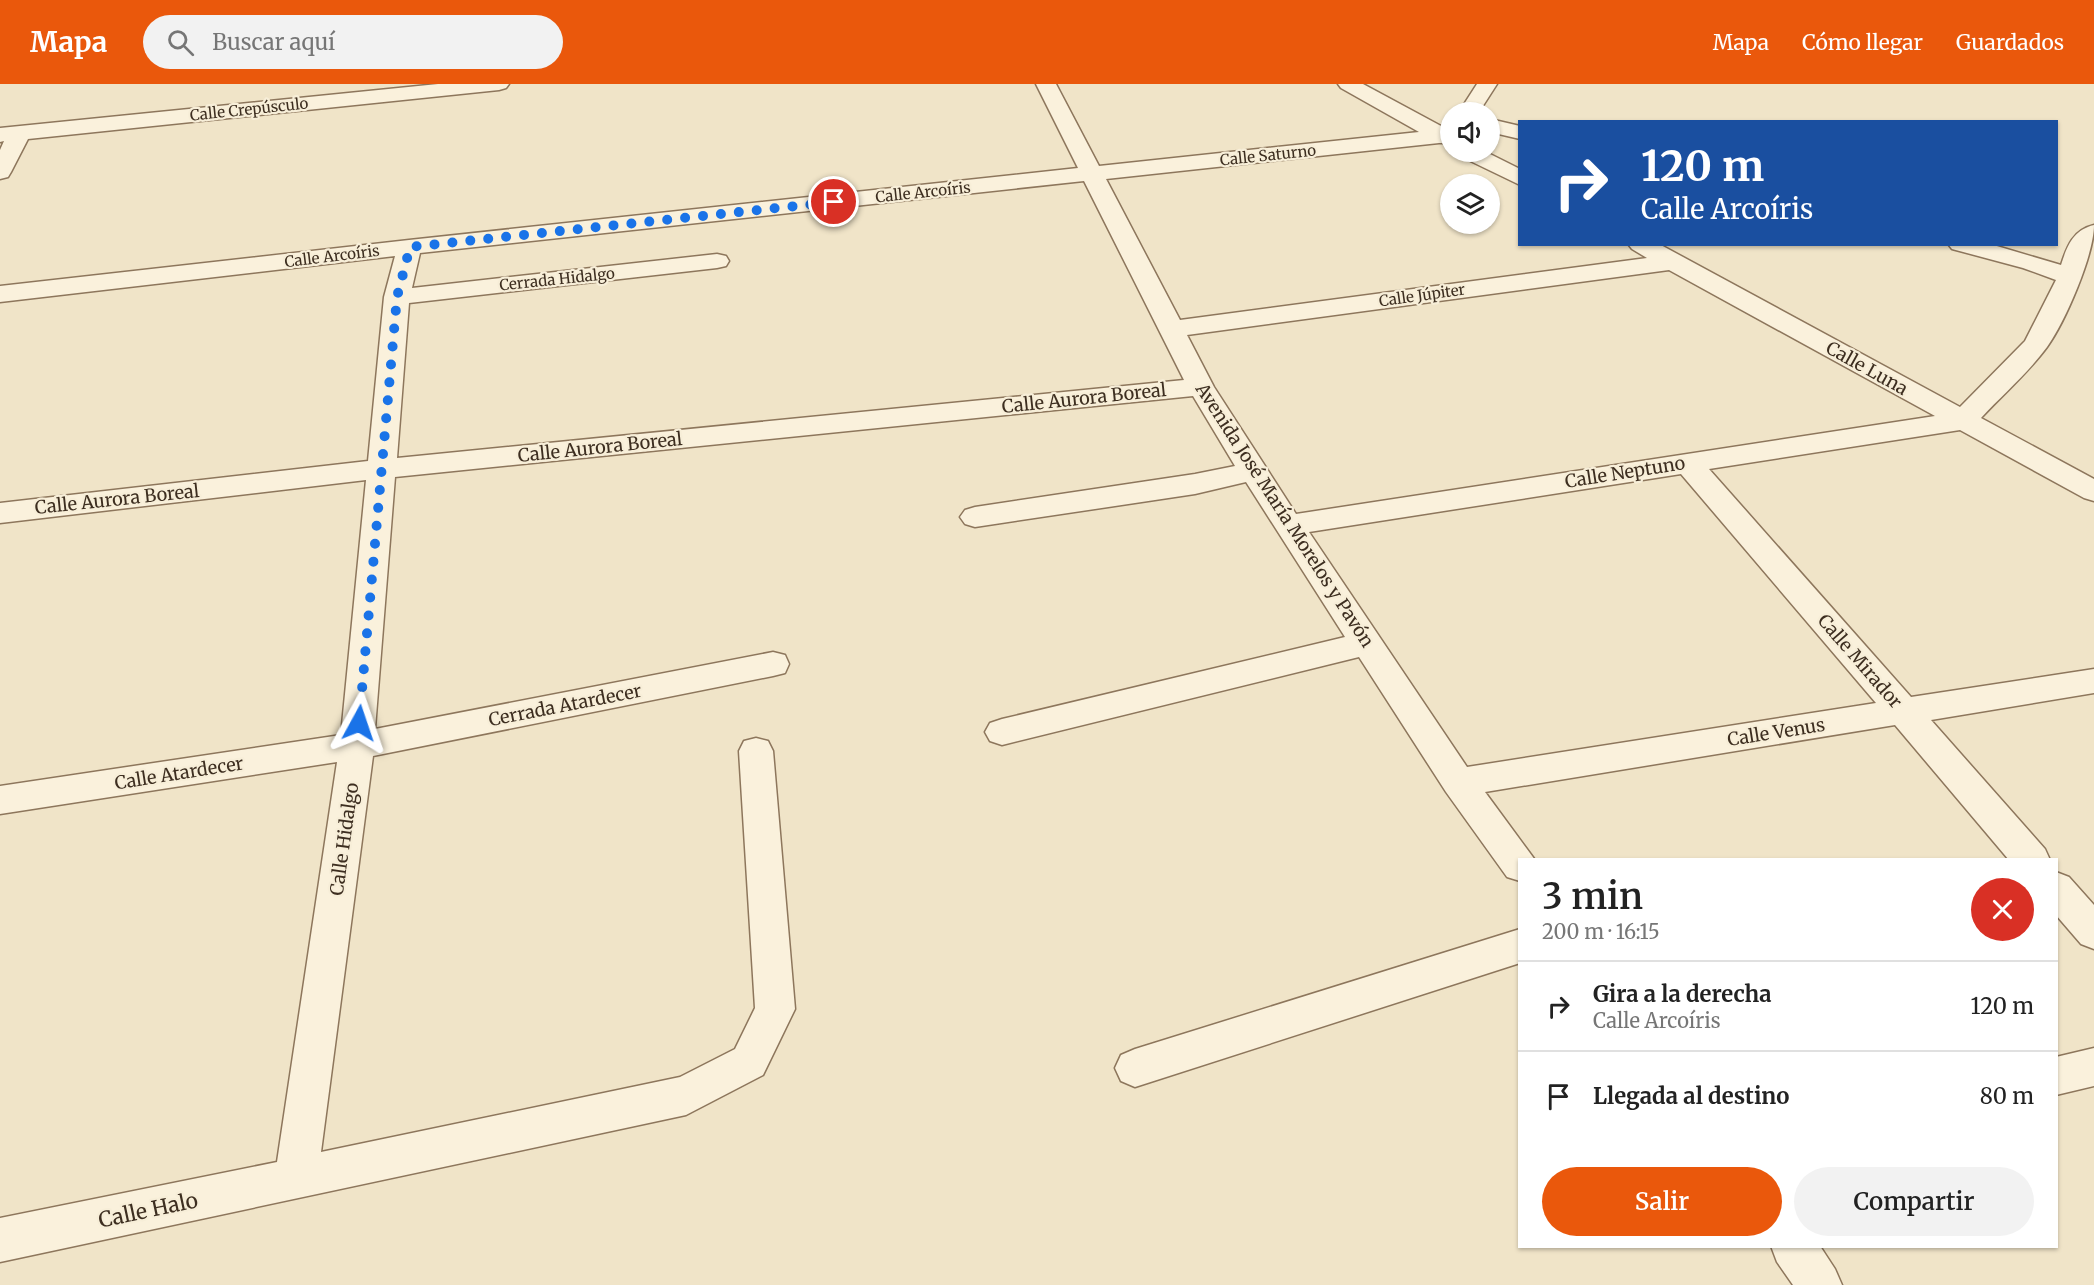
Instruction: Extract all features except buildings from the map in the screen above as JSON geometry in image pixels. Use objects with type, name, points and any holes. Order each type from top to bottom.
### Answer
[{"type":"street","name":"Calle Crepúsculo","points":[[10,135],[350,91],[499,84]]},
{"type":"street","name":"Avenida José María Morelos y Pavón","points":[[1046,84],[1201,387],[1288,525],[1458,782],[1518,863]]},
{"type":"street","points":[[1348,84],[1440,132]]},
{"type":"street","points":[[1475,102],[1487,84]]},
{"type":"street","points":[[1500,128],[1518,132]]},
{"type":"street","points":[[0,172],[10,135]]},
{"type":"street","name":"Calle Saturno","points":[[1094,174],[1440,137]]},
{"type":"street","points":[[1489,162],[1518,177]]},
{"type":"street","name":"Calle Arcoíris","points":[[0,294],[410,247],[1094,174]]},
{"type":"street","points":[[1962,421],[2036,344],[2089,245]]},
{"type":"street","name":"Calle Luna","points":[[1643,246],[2094,491]]},
{"type":"street","points":[[1968,246],[2032,263],[2070,277]]},
{"type":"street","name":"Calle Hidalgo","points":[[296,1179],[357,746],[397,297],[410,247]]},
{"type":"street","name":"Cerrada Hidalgo","points":[[397,297],[717,261]]},
{"type":"street","name":"Calle Júpiter","points":[[1173,329],[1671,262]]},
{"type":"street","name":"Calle Aurora Boreal","points":[[0,513],[381,469],[1201,387]]},
{"type":"street","name":"Calle Neptuno","points":[[1288,525],[1962,421]]},
{"type":"street","name":"Calle Mirador","points":[[1688,463],[2030,858]]},
{"type":"street","points":[[975,517],[1195,484],[1253,471]]},
{"type":"street","points":[[1002,732],[1368,643]]},
{"type":"street","name":"Cerrada Atardecer","points":[[357,746],[773,664]]},
{"type":"street","name":"Calle Venus","points":[[1458,782],[2094,681]]},
{"type":"street","name":"Calle Atardecer","points":[[0,800],[357,746]]},
{"type":"street","name":"Calle Halo","points":[[0,1240],[686,1095],[749,1062],[775,1009],[756,751]]},
{"type":"street","points":[[2058,890],[2094,932]]},
{"type":"street","points":[[1134,1068],[1518,947]]},
{"type":"street","points":[[2058,1076],[2094,1067]]},
{"type":"street","points":[[1794,1248],[1819,1285]]},
{"type":"route","points":[[359,723],[397,297],[410,247],[834,202]]}]
